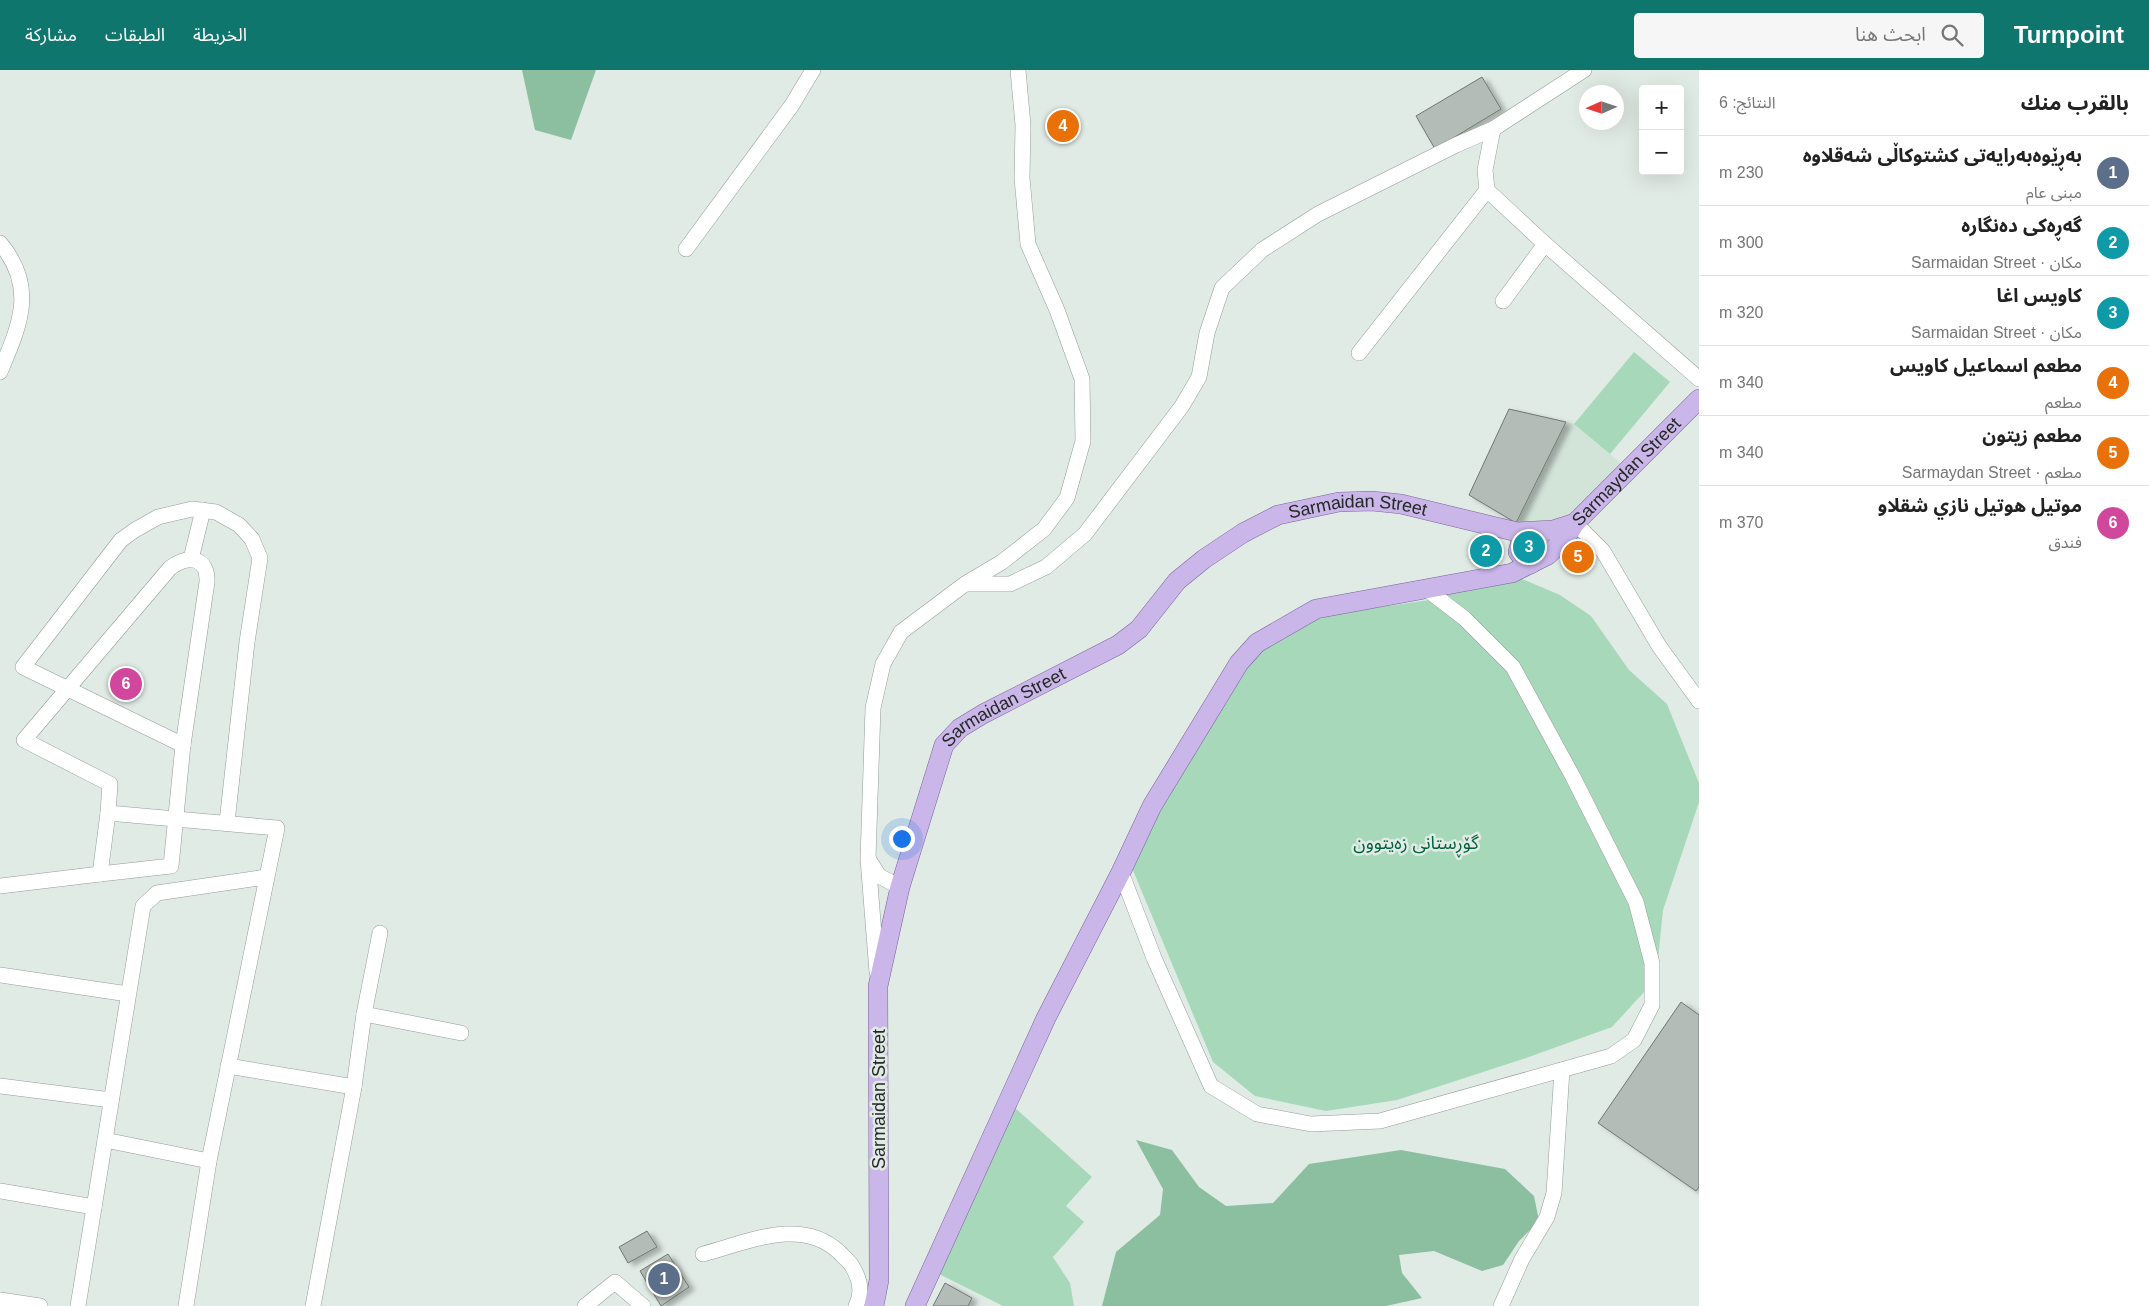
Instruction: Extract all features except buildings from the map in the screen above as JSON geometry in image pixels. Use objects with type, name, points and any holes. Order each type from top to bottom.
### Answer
[{"type":"main road","name":"Sarmaydan Street","points":[[1531,564],[1548,554],[1567,536],[1575,523],[1699,400]]},
{"type":"main road","name":"Sarmaidan Street","points":[[874,1306],[879,1280],[880,1254],[878,986],[900,887],[944,745],[960,728],[983,714],[1118,645],[1139,629],[1177,581],[1204,559],[1243,533],[1278,515],[1339,502],[1372,501],[1401,504],[1504,530],[1531,532],[1553,530],[1575,523]]},
{"type":"main road","points":[[1531,564],[1523,559],[1518,552],[1519,544],[1531,532],[1540,535],[1547,542],[1548,554]]},
{"type":"main road","points":[[915,1306],[1046,1018],[1121,872],[1152,806],[1239,663],[1257,643],[1316,609],[1512,573],[1531,564]]},
{"type":"street","points":[[686,249],[792,105],[813,70]]},
{"type":"street","points":[[878,986],[868,859],[873,708],[883,664],[901,632],[965,584],[1002,562],[1044,529],[1067,498],[1084,441],[1082,378],[1057,310],[1028,244],[1022,178],[1023,125],[1018,70]]},
{"type":"street","points":[[965,584],[1010,584],[1046,567],[1086,534],[1182,406],[1199,377],[1207,333],[1222,288],[1262,250],[1318,214],[1456,145],[1493,129],[1584,70]]},
{"type":"street","points":[[1493,129],[1485,170],[1487,190],[1545,244],[1699,379]]},
{"type":"street","points":[[1359,353],[1487,190]]},
{"type":"street","points":[[0,243],[17,268],[23,292],[22,310],[17,330],[0,372]]},
{"type":"street","points":[[1502,301],[1545,244]]},
{"type":"street","points":[[191,559],[203,510]]},
{"type":"street","points":[[183,745],[23,667],[122,540],[158,517],[181,511],[203,510],[222,514],[239,524],[252,540],[260,558],[247,642],[227,822]]},
{"type":"street","points":[[1575,523],[1603,551],[1660,646],[1699,701]]},
{"type":"street","points":[[0,886],[171,866],[183,745],[207,582],[207,576],[202,565],[191,559],[183,560],[170,568],[24,740],[110,784],[100,874]]},
{"type":"street","points":[[1121,872],[1154,958],[1211,1086],[1257,1114],[1311,1124],[1380,1121],[1611,1056],[1634,1040],[1652,1005],[1652,963],[1636,902],[1513,667],[1464,618],[1425,588]]},
{"type":"street","points":[[108,813],[175,820],[227,822],[277,828],[208,1160],[186,1306]]},
{"type":"street","points":[[868,859],[879,876],[900,887]]},
{"type":"street","points":[[78,1306],[143,906],[149,898],[157,893],[266,877]]},
{"type":"street","points":[[314,1306],[354,1087],[364,1014],[380,933]]},
{"type":"street","points":[[0,975],[128,994]]},
{"type":"street","points":[[364,1014],[461,1033]]},
{"type":"street","points":[[228,1066],[354,1087]]},
{"type":"street","points":[[1501,1306],[1522,1259],[1547,1216],[1554,1193],[1562,1070]]},
{"type":"street","points":[[0,1086],[111,1100]]},
{"type":"street","points":[[105,1140],[208,1160]]},
{"type":"street","points":[[0,1191],[94,1207]]},
{"type":"street","points":[[704,1254],[769,1236],[795,1233],[814,1237],[831,1244],[850,1263],[859,1277],[860,1298],[856,1306]]},
{"type":"street","points":[[586,1306],[615,1282],[643,1306]]},
{"type":"street","points":[[0,1300],[40,1306]]},
{"type":"shaded area","points":[[1509,409],[1574,424],[1624,466],[1574,517],[1524,528],[1469,495]]},
{"type":"green space","points":[[522,70],[596,70],[571,140],[535,130]]},
{"type":"green space","points":[[1634,352],[1670,382],[1610,454],[1574,424]]},
{"type":"green space","name":"گۆڕستانی زەیتوون","points":[[1515,576],[1560,595],[1591,616],[1629,670],[1667,704],[1699,783],[1699,802],[1663,910],[1656,979],[1612,1027],[1523,1059],[1397,1100],[1326,1111],[1255,1096],[1213,1062],[1132,868],[1188,752],[1259,644],[1312,617],[1429,600]]},
{"type":"green space","points":[[1014,1107],[1092,1177],[1066,1206],[1084,1222],[1053,1257],[1070,1283],[1074,1306],[1003,1306],[933,1271]]},
{"type":"green space","points":[[1136,1140],[1172,1150],[1199,1187],[1226,1206],[1273,1203],[1309,1164],[1401,1150],[1505,1169],[1534,1196],[1539,1221],[1519,1241],[1503,1265],[1482,1271],[1434,1251],[1399,1255],[1402,1273],[1422,1298],[1386,1306],[1102,1306],[1116,1252],[1160,1215],[1163,1189]]},
{"type":"place","name":"مطعم اسماعیل کاویس","points":[[1063,126]]},
{"type":"place","name":"كاويس اغا","points":[[1529,547]]},
{"type":"place","name":"گەڕەکی دەنگارە","points":[[1486,551]]},
{"type":"place","name":"مطعم زيتون","points":[[1578,557]]},
{"type":"place","name":"موتيل هوتيل نازي شقلاو","points":[[126,684]]},
{"type":"place","name":"بەڕێوەبەرایەتی کشتوکاڵی شەقلاوە","points":[[664,1279]]}]
